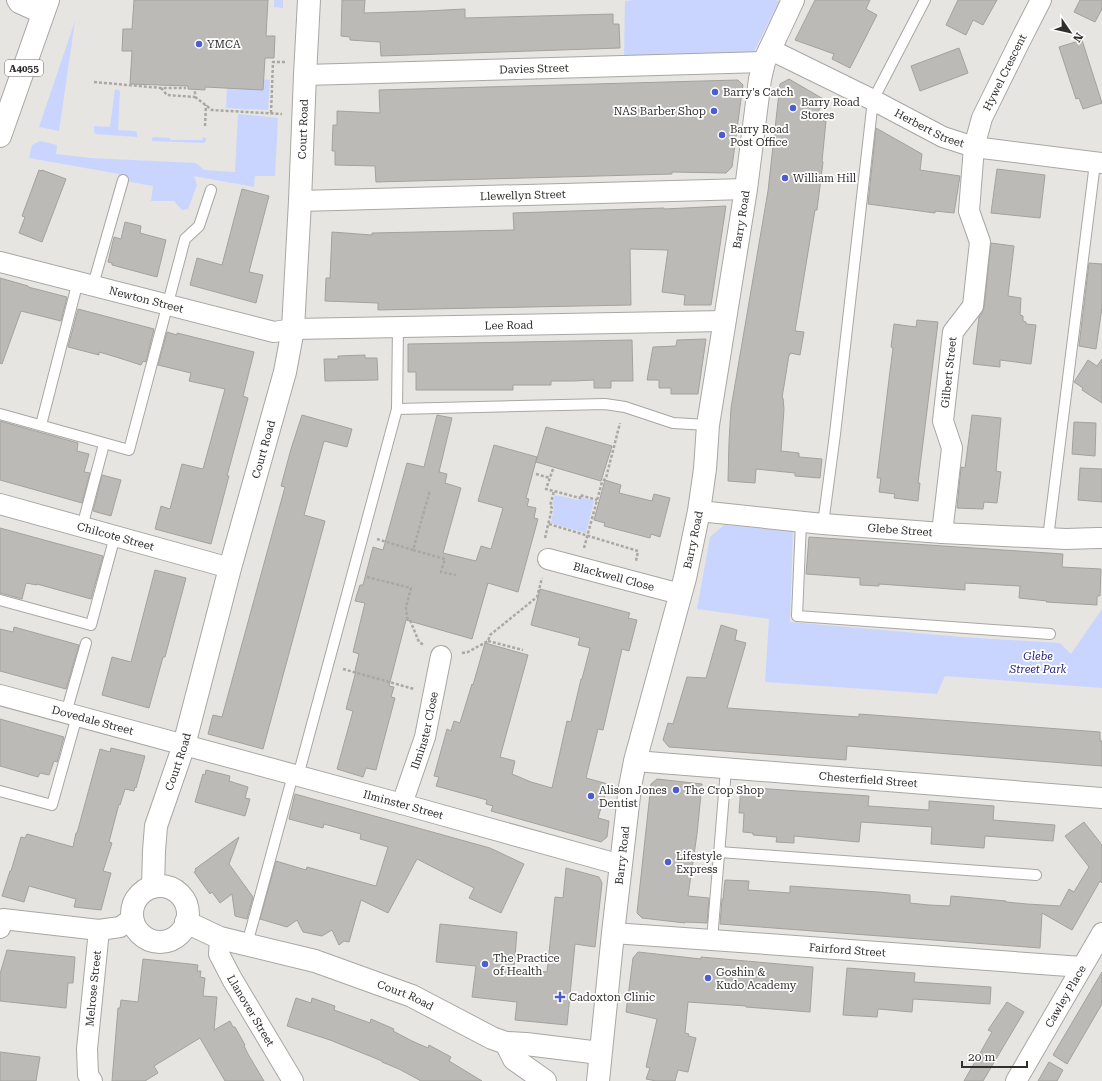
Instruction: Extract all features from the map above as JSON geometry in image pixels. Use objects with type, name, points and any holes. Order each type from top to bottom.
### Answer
[{"type":"street","points":[[17,0],[19,3],[46,7]]},
{"type":"street","name":"Court Road","points":[[153,887],[156,826],[184,745],[230,568],[285,372],[293,329],[309,0]]},
{"type":"street","name":"Barry Road","points":[[598,1081],[630,787],[680,594],[698,511],[705,469],[708,425],[746,189],[760,79],[767,56],[793,0]]},
{"type":"street","name":"Hywel Crescent","points":[[974,147],[982,118],[1041,0]]},
{"type":"street","name":"A4055","points":[[0,136],[46,7]]},
{"type":"street","name":"Davies Street","points":[[305,69],[767,56]]},
{"type":"street","name":"Herbert Street","points":[[767,56],[873,100],[943,137],[974,147],[1098,163]]},
{"type":"street","name":"Gilbert Street","points":[[942,533],[952,448],[943,421],[953,332],[972,306],[980,242],[969,210],[974,147]]},
{"type":"street","name":"Llewellyn Street","points":[[300,201],[746,189]]},
{"type":"street","name":"Newton Street","points":[[0,262],[274,332],[293,329]]},
{"type":"street","name":"Lee Road","points":[[293,329],[724,321]]},
{"type":"street","name":"Chilcote Street","points":[[0,504],[230,568]]},
{"type":"street","name":"Glebe Street","points":[[698,511],[823,524],[942,533],[1066,539],[1102,538]]},
{"type":"street","name":"Blackwell Close","points":[[546,550],[579,568],[680,594]]},
{"type":"street","name":"Ilminster Close","points":[[402,804],[425,737],[441,656]]},
{"type":"street","name":"Dovedale Street","points":[[0,695],[184,745]]},
{"type":"street","name":"Ilminster Street","points":[[184,745],[621,865]]},
{"type":"street","name":"Chesterfield Street","points":[[636,761],[1102,798]]},
{"type":"street","points":[[153,887],[172,889],[180,895],[185,903],[187,912],[186,922],[182,931],[176,937],[168,941],[150,941],[136,930],[132,919],[134,905],[138,897],[144,891],[153,887]]},
{"type":"street","points":[[1,921],[99,930],[120,927],[132,919]]},
{"type":"street","name":"Court Road","points":[[186,922],[220,938],[315,961],[412,996],[492,1038],[506,1043],[600,1052]]},
{"type":"street","name":"Melrose Street","points":[[92,1081],[88,1075],[87,1050],[99,930]]},
{"type":"street","name":"Fairford Street","points":[[613,933],[1082,967]]},
{"type":"street","name":"Cawley Place","points":[[1016,1081],[1102,933]]},
{"type":"street","name":"Llanover Street","points":[[220,938],[219,954],[232,979],[293,1081]]},
{"type":"street","points":[[506,1043],[514,1059],[545,1081]]},
{"type":"lane","points":[[823,524],[835,434],[873,100],[925,0]]},
{"type":"lane","points":[[1048,538],[1098,163]]},
{"type":"lane","points":[[41,425],[85,284],[123,180]]},
{"type":"lane","points":[[0,414],[129,450],[185,239],[199,226],[211,190]]},
{"type":"lane","points":[[247,944],[328,665],[397,409],[398,327]]},
{"type":"lane","points":[[397,409],[605,404],[625,407],[674,423],[708,425]]},
{"type":"lane","points":[[82,527],[104,444]]},
{"type":"lane","points":[[801,522],[798,616],[1050,634]]},
{"type":"lane","points":[[0,600],[91,625],[115,536]]},
{"type":"lane","points":[[0,791],[52,805],[86,643]]},
{"type":"lane","points":[[712,940],[726,768]]},
{"type":"lane","points":[[720,852],[1036,874]]},
{"type":"path","points":[[271,113],[273,62],[305,69]]},
{"type":"path","points":[[94,82],[161,88],[186,88]]},
{"type":"path","points":[[161,88],[167,95],[195,97],[212,110],[303,115]]},
{"type":"path","points":[[195,90],[195,97]]},
{"type":"path","points":[[205,126],[206,106]]},
{"type":"path","points":[[579,568],[602,482],[606,478],[625,407]]},
{"type":"path","points":[[553,469],[546,489],[580,498],[580,495],[597,500]]},
{"type":"path","points":[[536,474],[550,478]]},
{"type":"path","points":[[413,550],[430,490]]},
{"type":"path","points":[[353,574],[411,588],[406,607],[407,618],[410,620],[420,642],[441,656],[468,652],[488,641],[490,635],[537,597],[552,508],[550,506],[554,491]]},
{"type":"path","points":[[549,524],[638,551],[635,564]]},
{"type":"path","points":[[364,535],[445,559],[441,572],[456,576]]},
{"type":"path","points":[[488,641],[523,650]]},
{"type":"path","points":[[328,665],[434,694]]},
{"type":"green space","points":[[274,0],[283,0],[283,8],[274,7]]},
{"type":"green space","points":[[625,1],[779,1],[752,56],[624,60]]},
{"type":"green space","points":[[75,21],[59,131],[39,127]]},
{"type":"green space","points":[[263,79],[270,80],[268,110],[226,108],[227,88],[263,90]]},
{"type":"green space","points":[[115,89],[120,91],[118,130],[135,131],[137,133],[137,137],[96,134],[94,132],[94,126],[110,127]]},
{"type":"green space","points":[[238,114],[278,118],[275,176],[255,176],[254,187],[194,176],[197,185],[188,209],[182,210],[174,201],[151,201],[153,186],[130,182],[118,177],[119,174],[29,158],[32,145],[40,141],[57,145],[56,154],[91,158],[196,163],[204,170],[235,172]]},
{"type":"green space","points":[[203,137],[206,138],[206,141],[204,143],[152,141],[152,138],[170,138],[170,140],[202,140]]},
{"type":"green space","points":[[555,495],[579,500],[581,497],[594,501],[586,533],[551,523],[554,507],[552,504]]},
{"type":"green space","name":"Glebe Street Park","points":[[724,525],[793,531],[790,622],[962,637],[1060,643],[1071,654],[1102,609],[1102,688],[945,676],[937,694],[765,682],[769,619],[697,609],[710,537]]},
{"type":"building","name":"YMCA","points":[[134,0],[268,0],[266,36],[275,36],[274,58],[265,58],[263,90],[205,87],[205,90],[188,89],[188,86],[130,84],[132,51],[122,51],[123,29],[132,29]]},
{"type":"building","points":[[342,0],[365,0],[364,13],[465,9],[465,18],[613,14],[613,24],[619,24],[620,48],[381,56],[380,42],[350,40],[350,37],[341,36]]},
{"type":"building","points":[[815,0],[870,0],[866,9],[877,15],[850,68],[832,59],[834,54],[795,40]]},
{"type":"building","points":[[958,0],[997,0],[983,25],[973,20],[966,35],[946,25]]},
{"type":"building","points":[[1080,0],[1102,0],[1102,9],[1095,22],[1074,12]]},
{"type":"building","points":[[1082,40],[1102,103],[1083,109],[1079,98],[1076,99],[1059,47]]},
{"type":"building","points":[[959,48],[968,73],[920,91],[911,66]]},
{"type":"building","points":[[789,79],[825,100],[813,120],[826,121],[817,210],[815,210],[795,331],[804,332],[800,355],[790,353],[789,355],[782,398],[784,409],[781,451],[799,453],[799,457],[822,459],[820,478],[795,476],[795,473],[756,469],[755,483],[728,481],[731,408],[768,191],[780,84]]},
{"type":"building","points":[[738,80],[743,85],[732,167],[726,173],[672,172],[672,174],[376,182],[375,166],[335,165],[335,151],[332,151],[333,125],[337,125],[337,111],[380,113],[379,90]]},
{"type":"building","points":[[876,128],[922,154],[920,170],[960,176],[954,213],[935,211],[935,213],[868,204]]},
{"type":"building","points":[[997,169],[1045,175],[1040,218],[991,213]]},
{"type":"building","points":[[39,170],[66,179],[42,242],[19,233],[25,217],[22,216]]},
{"type":"building","points":[[242,189],[269,196],[249,272],[263,275],[256,303],[190,285],[197,258],[222,265]]},
{"type":"building","points":[[726,206],[711,305],[684,305],[685,295],[662,292],[668,250],[630,249],[631,305],[378,310],[378,303],[325,301],[326,278],[330,278],[332,232],[372,235],[372,233],[514,230],[513,213]]},
{"type":"building","points":[[125,222],[141,226],[140,233],[166,240],[157,277],[112,265],[112,263],[108,262],[114,237],[121,239]]},
{"type":"building","points":[[991,243],[1014,246],[1008,296],[1021,298],[1020,315],[1023,316],[1023,321],[1026,322],[1026,324],[1036,325],[1031,364],[1000,360],[1000,367],[973,364],[979,317],[984,307]]},
{"type":"building","points":[[1089,263],[1102,264],[1102,307],[1096,349],[1079,346]]},
{"type":"building","points":[[0,278],[67,297],[61,321],[21,311],[2,364],[0,363]]},
{"type":"building","points":[[78,309],[154,329],[146,362],[143,361],[141,365],[99,352],[99,355],[68,347]]},
{"type":"building","points":[[917,320],[938,322],[918,483],[920,483],[918,501],[894,498],[895,494],[879,492],[881,478],[877,478],[893,348],[891,347],[894,324],[916,327]]},
{"type":"building","points":[[167,332],[177,335],[177,333],[254,352],[243,396],[248,398],[211,544],[155,529],[161,506],[170,509],[182,464],[203,469],[225,389],[189,381],[191,373],[158,365]]},
{"type":"building","points":[[706,339],[698,394],[671,394],[671,388],[659,388],[659,380],[647,380],[653,347],[676,346],[677,340]]},
{"type":"building","points":[[632,340],[633,381],[611,381],[611,388],[594,388],[594,380],[551,381],[551,385],[513,385],[513,390],[416,390],[416,372],[408,372],[408,344]]},
{"type":"building","points":[[365,355],[365,358],[377,358],[378,380],[325,381],[324,359],[338,359],[338,356]]},
{"type":"building","points":[[1102,359],[1102,403],[1082,390],[1083,388],[1074,382],[1088,360],[1097,366]]},
{"type":"building","points":[[302,415],[352,429],[347,447],[324,441],[304,515],[325,521],[263,749],[208,734],[213,715],[222,717],[285,487],[281,486]]},
{"type":"building","points":[[437,415],[452,418],[439,472],[447,474],[445,483],[461,488],[443,553],[476,561],[481,546],[491,549],[503,508],[478,501],[494,445],[537,457],[526,498],[529,499],[527,506],[536,508],[534,518],[538,519],[518,592],[488,583],[472,639],[406,620],[389,686],[394,687],[391,697],[395,698],[376,770],[366,768],[363,777],[337,769],[353,711],[346,709],[359,654],[353,652],[365,603],[355,601],[360,585],[363,585],[373,547],[383,550],[407,463],[424,467]]},
{"type":"building","points":[[972,415],[1001,418],[996,471],[1001,472],[997,503],[984,502],[983,509],[957,508],[961,467],[965,468]]},
{"type":"building","points":[[0,421],[78,443],[77,451],[89,454],[84,472],[90,473],[82,503],[0,480]]},
{"type":"building","points":[[1074,422],[1096,423],[1095,456],[1072,454]]},
{"type":"building","points":[[546,427],[612,446],[601,481],[536,462]]},
{"type":"building","points":[[1080,468],[1102,469],[1102,502],[1078,500]]},
{"type":"building","points":[[102,475],[121,480],[111,516],[93,511]]},
{"type":"building","points":[[605,480],[621,485],[619,493],[652,501],[654,494],[670,498],[660,537],[651,534],[650,538],[604,526],[605,523],[594,520]]},
{"type":"building","points":[[0,528],[103,556],[91,599],[37,584],[26,583],[22,599],[0,593]]},
{"type":"building","points":[[809,537],[1063,554],[1062,567],[1101,569],[1100,596],[1097,596],[1097,605],[1046,602],[1047,601],[1019,598],[1020,586],[965,583],[965,590],[879,584],[879,586],[860,585],[860,578],[806,574]]},
{"type":"building","points":[[155,570],[186,578],[165,657],[163,657],[149,708],[102,695],[112,657],[131,662]]},
{"type":"building","points":[[540,589],[630,613],[628,618],[637,620],[629,651],[622,649],[603,730],[598,729],[586,778],[608,784],[598,818],[609,821],[607,837],[601,842],[491,811],[493,806],[486,804],[487,800],[436,786],[439,777],[434,776],[447,729],[451,731],[454,721],[460,723],[485,643],[528,655],[500,757],[515,761],[512,774],[531,782],[552,788],[567,721],[571,722],[590,648],[578,645],[580,638],[531,625]]},
{"type":"building","points":[[721,625],[737,630],[735,640],[746,643],[727,708],[859,717],[859,714],[1100,732],[1100,741],[1102,741],[1102,766],[847,746],[846,760],[669,747],[663,740],[668,723],[673,724],[687,677],[706,678]]},
{"type":"building","points":[[14,627],[79,645],[66,689],[0,671],[0,629],[13,632]]},
{"type":"building","points":[[0,719],[64,737],[57,762],[54,761],[49,775],[40,773],[38,777],[0,766]]},
{"type":"building","points":[[111,748],[145,756],[136,788],[135,787],[134,791],[125,789],[120,805],[119,804],[109,842],[112,843],[103,871],[111,873],[101,910],[74,907],[76,899],[29,886],[24,902],[2,896],[21,837],[25,838],[27,834],[73,847],[100,749],[110,752]]},
{"type":"building","points":[[206,770],[230,776],[229,781],[248,787],[245,798],[250,799],[245,816],[195,802],[203,774],[205,775]]},
{"type":"building","points":[[657,779],[702,784],[697,834],[688,896],[709,898],[707,923],[685,923],[642,918],[637,913],[651,784]]},
{"type":"building","points":[[741,787],[869,796],[868,806],[929,810],[929,801],[994,806],[993,820],[1055,825],[1053,841],[985,836],[984,848],[931,844],[932,827],[861,822],[859,842],[794,836],[794,843],[776,842],[777,837],[753,835],[753,833],[743,832],[744,813],[739,813]]},
{"type":"building","points":[[295,794],[490,848],[524,864],[501,913],[469,898],[474,888],[417,859],[388,913],[361,900],[349,942],[344,941],[339,945],[332,930],[322,936],[303,932],[297,920],[287,927],[260,919],[276,861],[306,870],[307,867],[376,886],[388,847],[360,839],[361,834],[324,824],[323,828],[289,819]]},
{"type":"building","points":[[1084,822],[1102,845],[1102,883],[1100,881],[1072,930],[1042,913],[1040,948],[720,924],[725,880],[749,881],[748,890],[790,893],[790,886],[910,895],[910,903],[929,905],[950,906],[951,896],[1060,906],[1069,889],[1074,892],[1089,867],[1065,836]]},
{"type":"building","points":[[239,837],[229,864],[253,897],[247,919],[235,916],[232,894],[220,903],[212,892],[210,894],[194,872],[196,871],[195,869]]},
{"type":"building","points":[[566,868],[599,877],[602,883],[595,947],[575,944],[567,1025],[515,1020],[517,1002],[472,997],[476,966],[436,962],[440,924],[517,932],[514,968],[547,972],[555,897],[563,898]]},
{"type":"building","points":[[7,950],[75,957],[73,983],[68,983],[66,1008],[0,1001],[0,974]]},
{"type":"building","points":[[638,952],[701,959],[701,957],[813,967],[810,1012],[688,1002],[685,1033],[689,1034],[688,1036],[696,1038],[688,1072],[678,1070],[675,1081],[656,1081],[646,1079],[650,1068],[646,1067],[657,1019],[626,1012],[633,958]]},
{"type":"building","points":[[143,959],[198,965],[197,971],[201,971],[200,977],[205,978],[203,996],[217,997],[214,1030],[230,1021],[233,1027],[235,1027],[245,1045],[244,1046],[248,1054],[264,1081],[225,1081],[200,1038],[154,1066],[158,1073],[145,1081],[112,1081],[118,1008],[120,1008],[121,1000],[138,1002]]},
{"type":"building","points":[[847,968],[915,973],[914,982],[991,987],[990,1004],[913,999],[912,1012],[878,1009],[877,1017],[843,1015]]},
{"type":"building","points":[[1102,972],[1102,1004],[1067,1064],[1053,1055]]},
{"type":"building","points":[[296,998],[311,1003],[312,998],[335,1006],[334,1010],[370,1023],[371,1019],[394,1029],[393,1031],[412,1041],[428,1048],[429,1045],[451,1057],[449,1061],[482,1081],[421,1081],[382,1061],[330,1040],[287,1026]]},
{"type":"building","points":[[1007,1002],[1024,1012],[983,1081],[964,1081],[992,1032],[988,1030]]},
{"type":"building","points":[[0,1052],[40,1057],[36,1081],[0,1081]]},
{"type":"building","points":[[1049,1062],[1063,1070],[1057,1081],[1038,1081]]},
{"type":"place","name":"YMCA","points":[[199,44]]},
{"type":"place","name":"Barry's Catch","points":[[715,92]]},
{"type":"place","name":"Barry Road Stores","points":[[793,108]]},
{"type":"place","name":"NAS Barber Shop","points":[[714,111]]},
{"type":"place","name":"Barry Road Post Office","points":[[722,135]]},
{"type":"place","name":"William Hill","points":[[785,178]]},
{"type":"place","name":"The Crop Shop","points":[[676,790]]},
{"type":"place","name":"Alison Jones Dentist","points":[[591,796]]},
{"type":"place","name":"Lifestyle Express","points":[[668,862]]},
{"type":"place","name":"The Practice of Health","points":[[485,964]]},
{"type":"place","name":"Goshin & Kudo Academy","points":[[708,978]]},
{"type":"place","name":"Cadoxton Clinic","points":[[560,997]]}]
